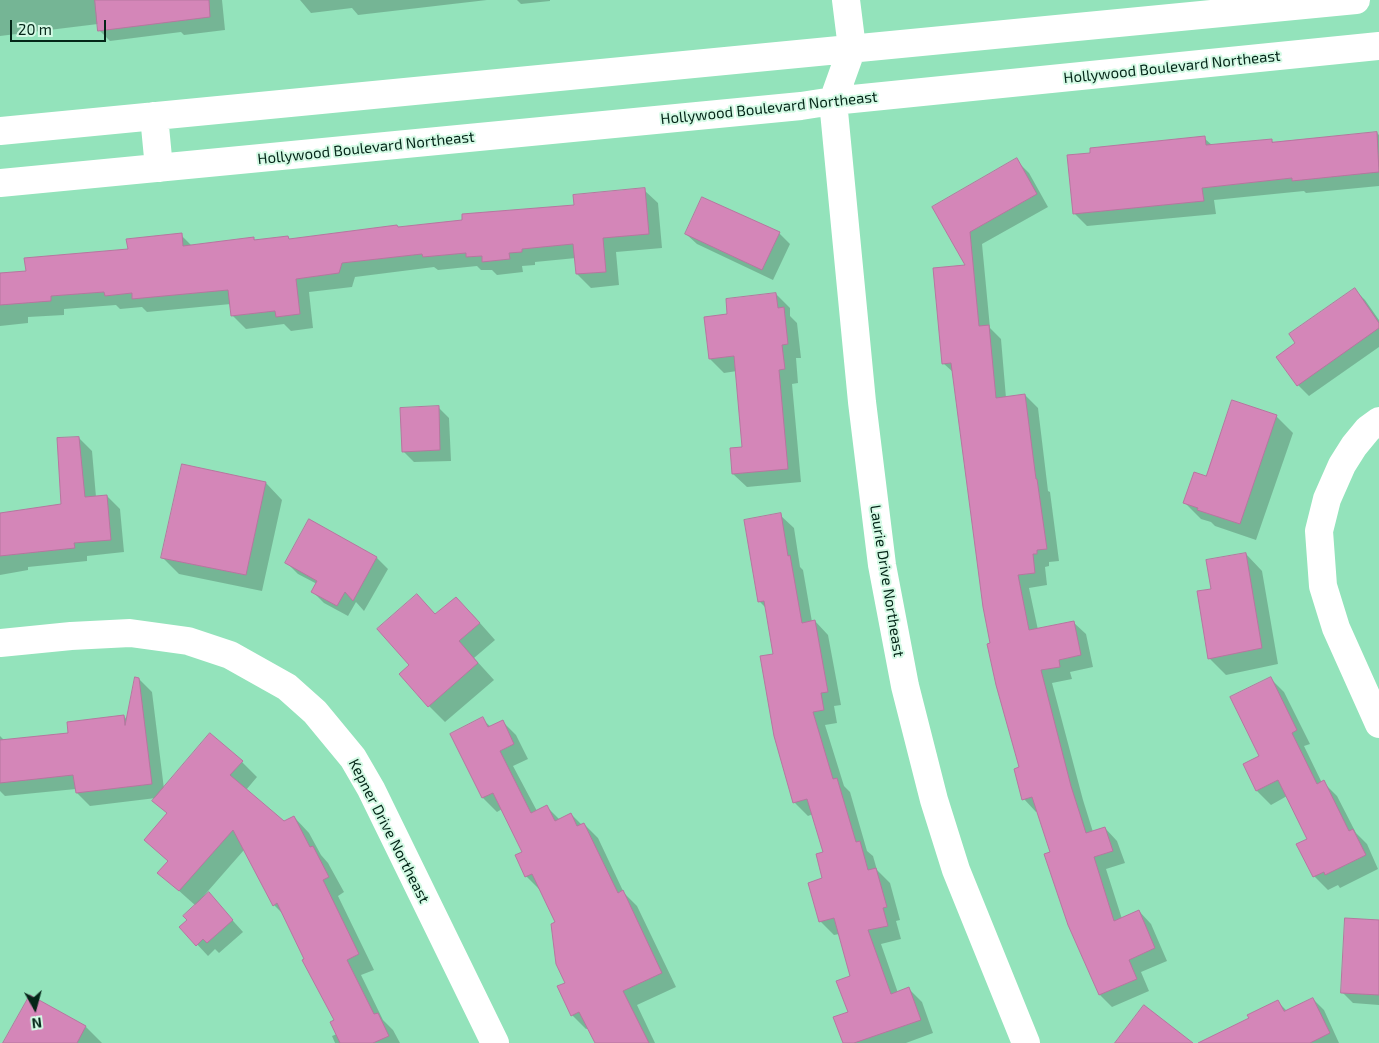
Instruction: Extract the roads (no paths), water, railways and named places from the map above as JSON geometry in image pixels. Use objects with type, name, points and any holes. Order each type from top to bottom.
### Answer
[{"type":"street","points":[[833,101],[852,48],[846,0]]},
{"type":"street","points":[[0,131],[1356,0]]},
{"type":"street","name":"Hollywood Boulevard Northeast","points":[[0,183],[782,108],[833,101],[1379,46]]},
{"type":"street","name":"Laurie Drive Northeast","points":[[833,101],[862,402],[882,565],[905,686],[934,800],[956,870],[1026,1043]]},
{"type":"street","points":[[154,116],[159,168]]},
{"type":"street","points":[[1379,421],[1354,446],[1342,465],[1327,499],[1319,531],[1323,586],[1336,628],[1379,724]]},
{"type":"street","name":"Kepner Drive Northeast","points":[[0,643],[71,636],[130,633],[188,641],[230,655],[287,687],[316,712],[353,758],[375,798],[495,1043]]}]
